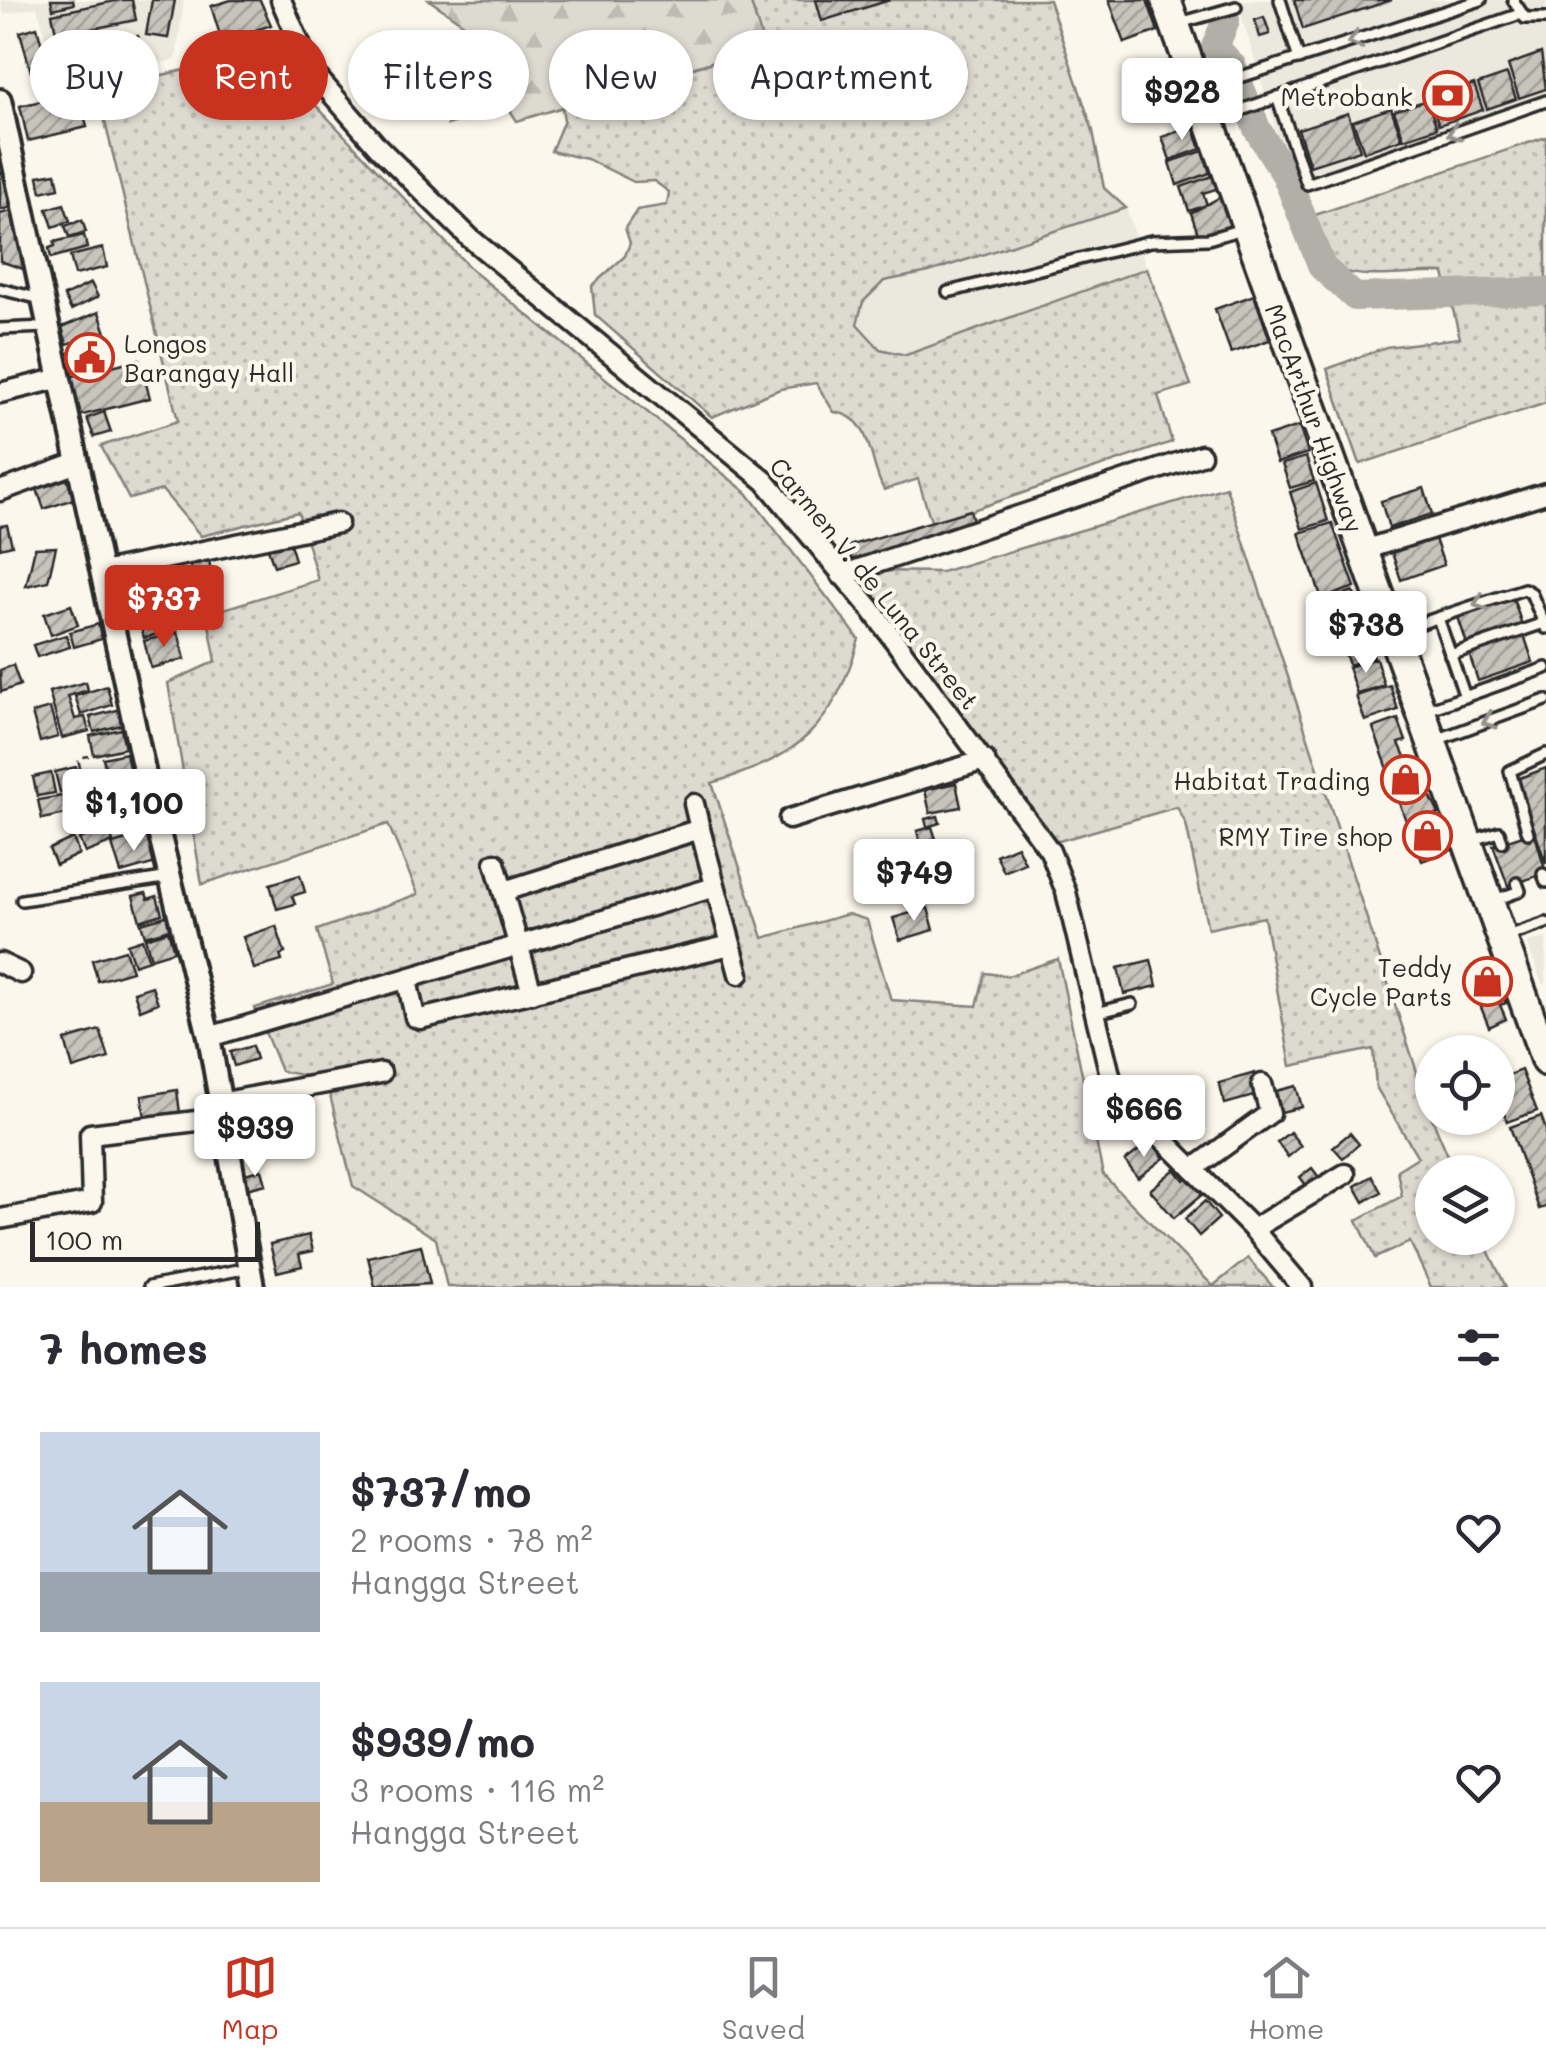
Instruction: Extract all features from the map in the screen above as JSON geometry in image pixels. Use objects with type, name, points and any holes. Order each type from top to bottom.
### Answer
[{"type":"highway","name":"MacArthur Highway","points":[[1170,12],[1210,87],[1221,117],[1247,227],[1502,938],[1537,1009],[1546,1061]]},
{"type":"street","name":"Carmen V. de Luna Street","points":[[282,0],[311,70],[378,147],[470,238],[765,480],[841,575],[985,760],[1050,851],[1066,892],[1111,1079],[1124,1100],[1254,1229],[1302,1287]]},
{"type":"street","points":[[0,100],[145,775],[209,1038],[251,1278]]},
{"type":"street","points":[[0,393],[57,378]]},
{"type":"street","points":[[841,575],[1201,455]]},
{"type":"street","points":[[0,491],[76,463]]},
{"type":"street","points":[[1362,550],[1546,492]]},
{"type":"street","points":[[102,572],[338,523]]},
{"type":"street","points":[[789,819],[985,760]]},
{"type":"street","points":[[694,804],[739,974]]},
{"type":"street","points":[[504,891],[700,829]]},
{"type":"street","points":[[495,863],[532,993]]},
{"type":"street","points":[[209,1038],[716,886]]},
{"type":"street","points":[[408,980],[414,1017],[420,1019],[732,945]]},
{"type":"street","points":[[0,963],[21,973],[0,980]]},
{"type":"street","points":[[0,1218],[92,1202],[90,1134],[220,1111],[381,1073]]},
{"type":"street","points":[[1193,1169],[1270,1113],[1262,1084]]},
{"type":"street","points":[[1254,1229],[1345,1174]]},
{"type":"lane","points":[[1280,0],[1299,58]]},
{"type":"lane","points":[[1210,87],[1481,0]]},
{"type":"lane","points":[[1513,0],[1520,14]]},
{"type":"lane","points":[[1170,12],[1236,7]]},
{"type":"lane","points":[[1221,117],[1520,14],[1545,21]]},
{"type":"lane","points":[[1277,98],[1307,184],[1546,101]]},
{"type":"lane","points":[[948,292],[1152,241],[1208,239],[1247,227]]},
{"type":"lane","points":[[0,290],[41,299]]},
{"type":"lane","points":[[0,329],[46,327]]},
{"type":"lane","points":[[1393,633],[1524,589],[1531,592],[1545,626],[1450,655]]},
{"type":"lane","points":[[1438,618],[1465,697]]},
{"type":"lane","points":[[1420,713],[1546,668]]},
{"type":"lane","points":[[1431,742],[1546,700]]},
{"type":"lane","points":[[1528,833],[1510,772],[1546,754]]},
{"type":"lane","points":[[1467,842],[1499,832],[1502,842]]},
{"type":"lane","points":[[22,900],[170,877]]},
{"type":"lane","points":[[1489,902],[1520,891],[1517,883]]},
{"type":"lane","points":[[1502,938],[1546,923]]},
{"type":"lane","points":[[1096,1013],[1132,1004]]},
{"type":"lane","points":[[149,1287],[251,1278]]},
{"type":"path","points":[[84,790],[78,758],[89,756]]},
{"type":"path","points":[[66,794],[145,775]]},
{"type":"shaded area","points":[[0,0],[184,0],[176,59],[159,64],[159,30],[44,30],[37,7],[4,14]]},
{"type":"shaded area","points":[[1246,0],[1546,0],[1546,109],[1302,194],[1277,134],[1239,8]]},
{"type":"shaded area","points":[[1126,208],[1147,268],[906,355],[880,349],[857,325],[862,302],[884,281],[929,272]]},
{"type":"shaded area","points":[[1546,938],[1546,984],[1542,984],[1527,942]]},
{"type":"green space","points":[[429,0],[750,0],[759,30],[713,30],[713,61],[693,68],[693,30],[549,30],[549,111],[529,117],[529,30],[473,30]]},
{"type":"green space","points":[[750,0],[1049,0],[1093,131],[1104,188],[1126,208],[929,272],[884,281],[863,302],[857,324],[880,349],[906,355],[1147,268],[1191,385],[1158,395],[1172,442],[932,524],[918,479],[884,490],[863,431],[847,416],[834,412],[816,383],[780,389],[712,417],[595,315],[592,286],[625,256],[630,243],[625,228],[637,210],[667,205],[669,192],[654,181],[634,182],[587,159],[551,151],[564,120],[693,120],[693,68],[713,62],[713,120],[968,120],[968,30],[758,30]]},
{"type":"green space","points":[[179,71],[179,120],[328,118],[473,271],[747,493],[859,639],[837,695],[809,734],[768,762],[712,783],[763,938],[848,914],[867,920],[891,1000],[977,1006],[985,973],[1008,976],[1058,959],[1103,1175],[1213,1286],[1248,1258],[1273,1287],[447,1287],[436,1239],[353,1186],[326,1080],[281,1071],[255,1008],[333,984],[317,930],[418,894],[388,824],[202,884],[168,683],[216,661],[207,614],[318,580],[298,512],[201,536],[162,490],[129,499],[101,446],[178,421],[105,120],[159,120],[159,76]]},
{"type":"green space","points":[[1546,137],[1546,403],[1360,464],[1327,369],[1386,347],[1460,338],[1444,273],[1370,275],[1344,271],[1329,256],[1312,216]]},
{"type":"green space","points":[[1226,487],[1415,1066],[1415,1135],[1439,1135],[1448,1155],[1417,1155],[1376,1087],[1373,1049],[1291,1066],[1264,917],[1208,929],[1186,824],[1177,807],[1052,843],[996,762],[851,582],[875,571],[941,572]]},
{"type":"green space","points":[[1415,1159],[1415,1253],[1410,1242],[1375,1258],[1357,1220],[1402,1196],[1397,1170]]},
{"type":"green space","points":[[1416,1255],[1490,1255],[1506,1287],[1431,1287]]},
{"type":"building","points":[[51,0],[73,0],[74,4],[53,9]]},
{"type":"building","points":[[132,0],[136,20],[87,30],[56,30],[52,14]]},
{"type":"building","points":[[152,0],[175,0],[168,38],[159,37],[159,30],[147,30]]},
{"type":"building","points":[[231,0],[260,0],[271,25],[256,30],[218,30],[211,6]]},
{"type":"building","points":[[816,0],[890,0],[822,21]]},
{"type":"building","points":[[1109,0],[1147,0],[1158,31],[1125,43]]},
{"type":"building","points":[[1294,0],[1392,0],[1303,29]]},
{"type":"building","points":[[1264,17],[1270,34],[1260,37],[1255,20]]},
{"type":"building","points":[[37,27],[38,30],[30,30],[30,68],[20,32]]},
{"type":"building","points":[[1541,53],[1546,89],[1519,98],[1508,65]]},
{"type":"building","points":[[1172,74],[1179,92],[1149,103],[1143,85]]},
{"type":"building","points":[[1507,74],[1516,99],[1487,109],[1478,84]]},
{"type":"building","points":[[1474,84],[1483,110],[1439,125],[1430,99]]},
{"type":"building","points":[[1181,94],[1186,109],[1161,119],[1155,104]]},
{"type":"building","points":[[1427,100],[1437,128],[1404,139],[1394,111]]},
{"type":"building","points":[[30,104],[30,120],[85,120],[87,127],[28,141],[20,106]]},
{"type":"building","points":[[1391,108],[1402,139],[1364,152],[1353,121]]},
{"type":"building","points":[[1348,113],[1360,150],[1310,166],[1298,129]]},
{"type":"building","points":[[1193,126],[1201,149],[1170,160],[1162,137]]},
{"type":"building","points":[[1203,151],[1210,173],[1177,185],[1170,162]]},
{"type":"building","points":[[8,171],[16,206],[0,210],[0,173]]},
{"type":"building","points":[[56,173],[59,188],[41,192],[38,176]]},
{"type":"building","points":[[1215,175],[1219,188],[1203,193],[1207,205],[1189,211],[1181,187]]},
{"type":"building","points":[[1224,195],[1235,224],[1199,237],[1191,213]]},
{"type":"building","points":[[64,204],[70,221],[53,227],[47,209]]},
{"type":"building","points":[[21,209],[35,273],[0,261],[0,214]]},
{"type":"building","points":[[82,220],[86,232],[69,237],[65,226]]},
{"type":"building","points":[[84,235],[87,248],[51,258],[49,248],[55,246],[54,242]]},
{"type":"building","points":[[103,248],[107,267],[75,275],[70,256]]},
{"type":"building","points":[[91,283],[98,297],[71,310],[64,296]]},
{"type":"building","points":[[1254,295],[1270,340],[1231,353],[1215,309]]},
{"type":"building","points":[[99,312],[106,333],[67,344],[62,327]]},
{"type":"building","name":"Longos Barangay Hall","points":[[108,341],[113,360],[71,372],[65,354]]},
{"type":"building","points":[[139,359],[150,398],[79,416],[69,377]]},
{"type":"building","points":[[104,412],[111,432],[94,437],[87,418]]},
{"type":"building","points":[[1299,426],[1308,453],[1277,463],[1268,436]]},
{"type":"building","points":[[1306,457],[1314,481],[1290,488],[1282,464]]},
{"type":"building","points":[[67,479],[74,499],[44,509],[37,489]]},
{"type":"building","points":[[1316,483],[1328,521],[1302,529],[1290,492]]},
{"type":"building","points":[[1424,488],[1432,514],[1389,528],[1381,501]]},
{"type":"building","points":[[970,510],[975,527],[853,563],[848,546]]},
{"type":"building","points":[[1332,523],[1355,587],[1322,599],[1299,533]]},
{"type":"building","points":[[7,525],[12,545],[0,548],[0,526]]},
{"type":"building","points":[[1434,536],[1444,565],[1401,580],[1391,550]]},
{"type":"building","points":[[288,537],[295,560],[274,566],[266,543]]},
{"type":"building","points":[[56,547],[48,581],[26,586],[35,548]]},
{"type":"building","points":[[209,556],[212,588],[193,590],[189,558]]},
{"type":"building","points":[[1353,591],[1364,623],[1342,630],[1331,599]]},
{"type":"building","points":[[1513,598],[1522,625],[1467,644],[1458,617]]},
{"type":"building","points":[[71,605],[78,625],[51,635],[44,614]]},
{"type":"building","points":[[165,610],[167,617],[173,615],[177,628],[144,638],[137,615]]},
{"type":"building","points":[[98,624],[102,639],[74,647],[70,632]]},
{"type":"building","points":[[1365,630],[1374,657],[1349,665],[1340,638]]},
{"type":"building","points":[[178,632],[185,659],[151,668],[144,641]]},
{"type":"building","points":[[66,635],[70,647],[37,657],[33,645]]},
{"type":"building","points":[[1524,635],[1533,662],[1478,681],[1469,654]]},
{"type":"building","points":[[1376,658],[1384,685],[1357,694],[1348,667]]},
{"type":"building","points":[[13,665],[20,685],[1,692],[0,670]]},
{"type":"building","points":[[86,682],[88,690],[68,696],[75,719],[85,717],[89,731],[62,738],[49,692]]},
{"type":"building","points":[[1390,685],[1398,710],[1365,721],[1356,696]]},
{"type":"building","points":[[107,686],[112,705],[81,715],[75,696]]},
{"type":"building","points":[[50,708],[58,737],[40,742],[32,713]]},
{"type":"building","points":[[125,708],[129,723],[94,732],[90,717]]},
{"type":"building","points":[[1398,719],[1406,741],[1399,743],[1417,784],[1396,791],[1373,728]]},
{"type":"building","points":[[121,729],[125,748],[94,755],[90,736]]},
{"type":"building","points":[[126,753],[130,773],[107,777],[103,758]]},
{"type":"building","points":[[76,767],[81,788],[60,792],[55,772]]},
{"type":"building","points":[[1546,768],[1546,864],[1517,779]]},
{"type":"building","points":[[51,773],[55,793],[37,796],[33,777]]},
{"type":"building","points":[[1423,782],[1439,814],[1408,826],[1395,792]]},
{"type":"building","points":[[956,783],[961,807],[930,813],[925,790]]},
{"type":"building","points":[[128,784],[134,806],[114,811],[109,789]]},
{"type":"building","points":[[90,793],[93,802],[104,799],[107,810],[71,818],[66,799]]},
{"type":"building","points":[[62,796],[66,814],[42,819],[38,800]]},
{"type":"building","points":[[128,811],[129,815],[138,813],[140,824],[114,829],[111,814]]},
{"type":"building","points":[[106,814],[108,826],[88,831],[85,818]]},
{"type":"building","points":[[938,816],[940,823],[927,827],[925,819]]},
{"type":"building","points":[[1440,819],[1452,850],[1422,861],[1410,829]]},
{"type":"building","points":[[932,827],[936,839],[920,843],[917,831]]},
{"type":"building","points":[[108,828],[113,842],[85,853],[79,839]]},
{"type":"building","points":[[1534,831],[1546,873],[1508,886],[1493,845]]},
{"type":"building","points":[[147,834],[156,863],[121,873],[112,844]]},
{"type":"building","points":[[73,838],[79,854],[56,865],[49,849]]},
{"type":"building","points":[[1017,846],[1025,863],[1004,872],[996,855]]},
{"type":"building","points":[[300,875],[305,892],[292,896],[295,904],[277,909],[270,884]]},
{"type":"building","points":[[146,893],[148,899],[157,896],[162,914],[140,921],[133,896]]},
{"type":"building","points":[[928,908],[934,930],[900,940],[893,918]]},
{"type":"building","points":[[176,913],[180,926],[145,936],[141,923]]},
{"type":"building","points":[[276,926],[285,953],[280,955],[282,961],[254,969],[243,937]]},
{"type":"building","points":[[168,931],[174,951],[151,958],[145,938]]},
{"type":"building","points":[[142,939],[149,960],[134,965],[127,944]]},
{"type":"building","points":[[125,950],[132,971],[98,981],[92,960]]},
{"type":"building","points":[[1151,960],[1157,986],[1124,994],[1118,968]]},
{"type":"building","points":[[1490,963],[1506,1003],[1500,1005],[1506,1019],[1489,1027],[1467,973]]},
{"type":"building","points":[[152,986],[158,1003],[140,1010],[134,992]]},
{"type":"building","points":[[100,1030],[109,1058],[73,1069],[65,1040]]},
{"type":"building","points":[[252,1046],[256,1059],[234,1066],[230,1052]]},
{"type":"building","points":[[1521,1070],[1537,1111],[1515,1119],[1515,1072]]},
{"type":"building","points":[[1255,1073],[1261,1094],[1225,1104],[1219,1083]]},
{"type":"building","points":[[1182,1086],[1186,1101],[1159,1109],[1155,1094]]},
{"type":"building","points":[[1296,1086],[1302,1107],[1281,1112],[1276,1091]]},
{"type":"building","points":[[177,1090],[180,1113],[145,1119],[142,1096]]},
{"type":"building","points":[[1541,1116],[1546,1130],[1546,1207],[1539,1209],[1513,1135],[1515,1125]]},
{"type":"building","points":[[275,1127],[280,1144],[253,1151],[248,1133]]},
{"type":"building","points":[[1290,1132],[1301,1146],[1288,1157],[1277,1142]]},
{"type":"building","points":[[1350,1133],[1359,1144],[1343,1158],[1333,1147]]},
{"type":"building","points":[[1151,1141],[1164,1158],[1138,1178],[1125,1161]]},
{"type":"building","points":[[1312,1168],[1324,1184],[1312,1193],[1300,1177]]},
{"type":"building","points":[[1175,1169],[1184,1180],[1190,1175],[1205,1192],[1174,1218],[1150,1190]]},
{"type":"building","points":[[262,1170],[266,1184],[247,1189],[244,1174]]},
{"type":"building","points":[[1372,1176],[1381,1192],[1364,1202],[1355,1186]]},
{"type":"building","points":[[1205,1201],[1219,1218],[1199,1236],[1185,1219]]},
{"type":"building","points":[[309,1235],[313,1251],[299,1254],[302,1266],[277,1272],[270,1244]]},
{"type":"building","points":[[421,1245],[430,1284],[375,1287],[368,1257]]},
{"type":"waterway","points":[[1226,20],[1215,47],[1232,65],[1257,129],[1286,176],[1322,267],[1355,297],[1546,291]]},
{"type":"place","name":"Metrobank","points":[[1448,96]]},
{"type":"place","name":"Longos Barangay Hall","points":[[89,357]]},
{"type":"place","name":"Habitat Trading","points":[[1405,780]]},
{"type":"place","name":"RMY Tire shop","points":[[1428,836]]},
{"type":"place","name":"Teddy Cycle Parts","points":[[1487,981]]}]
